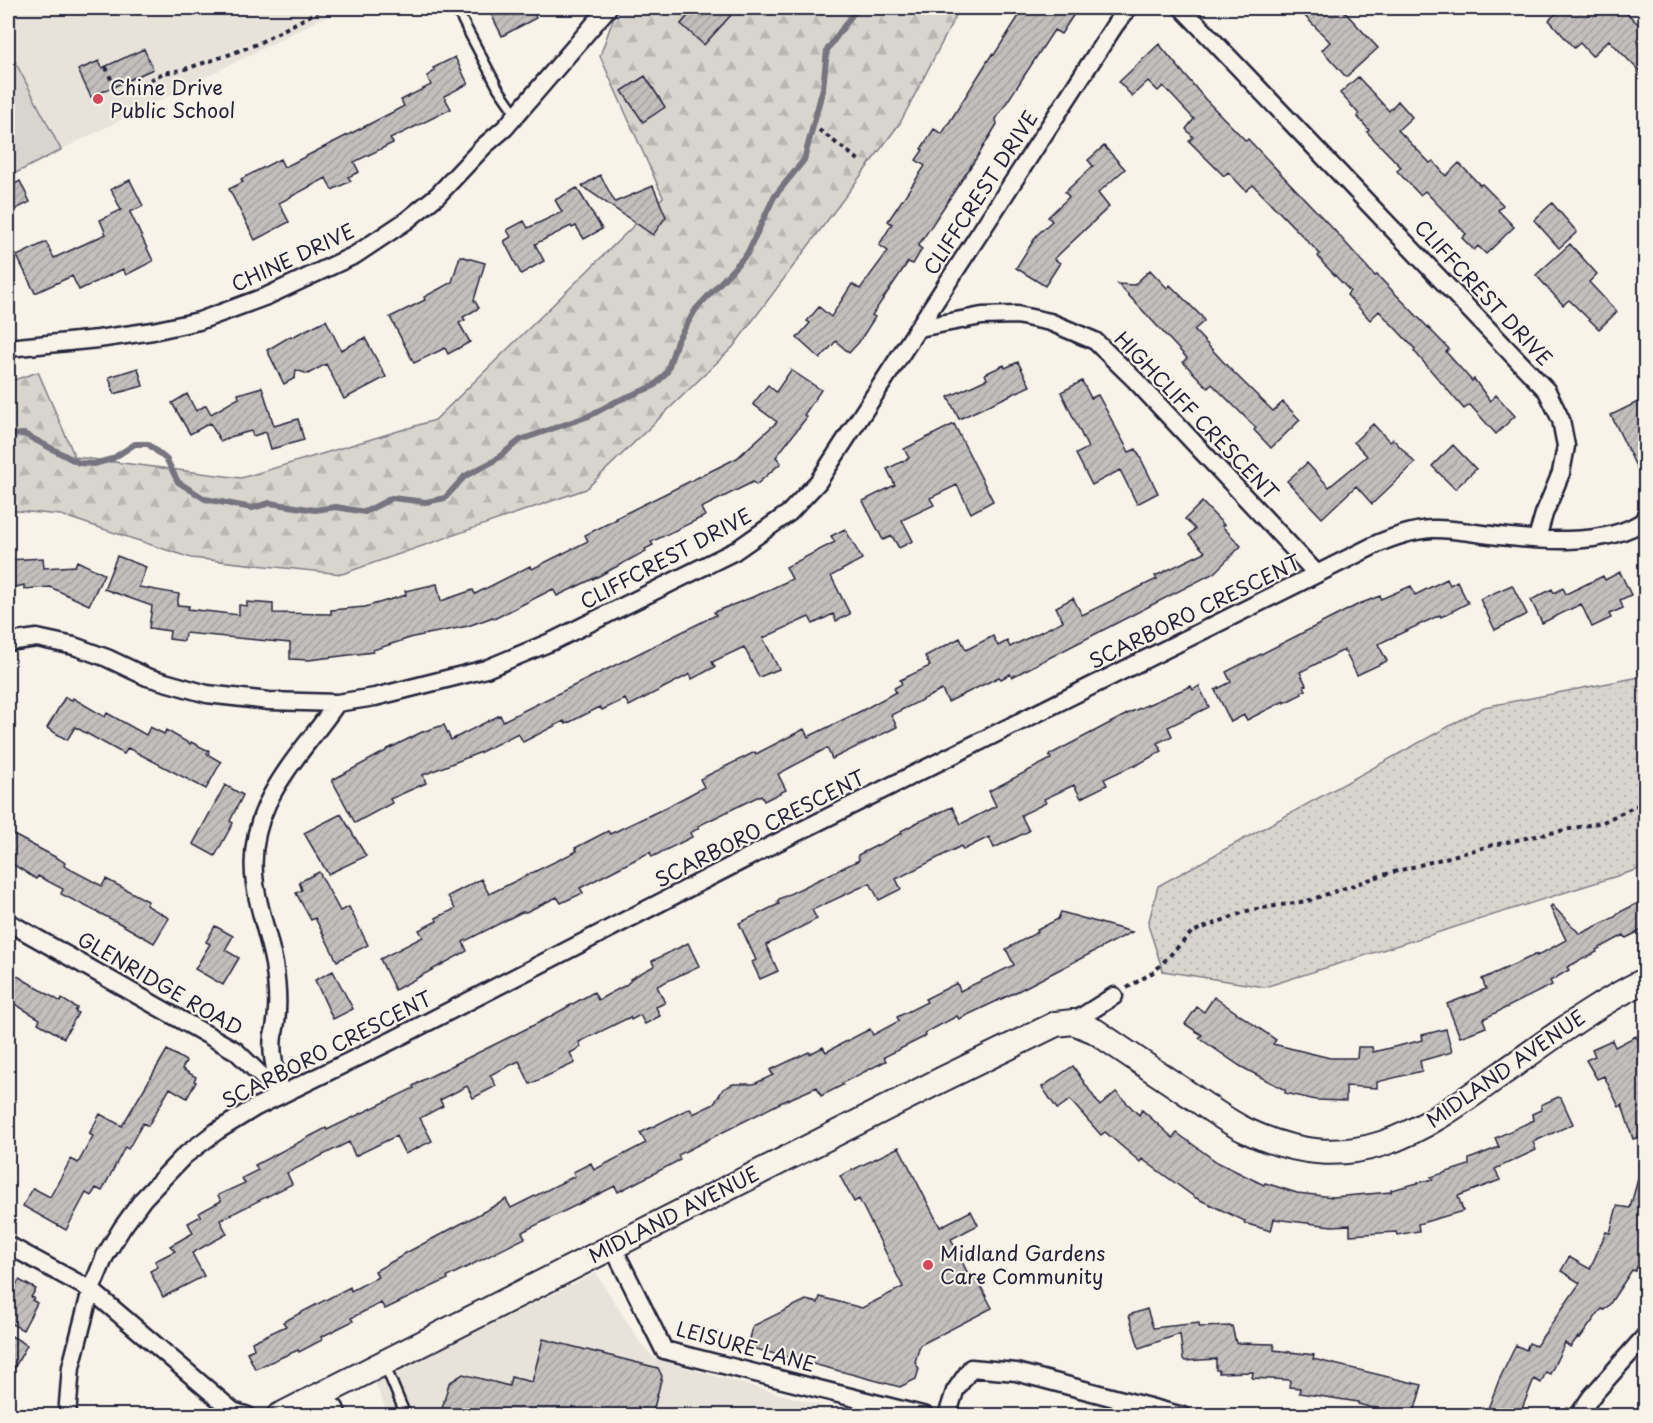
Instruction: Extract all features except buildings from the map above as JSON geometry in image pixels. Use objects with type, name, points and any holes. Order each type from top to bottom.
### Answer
[{"type":"street","name":"CHINE DRIVE","points":[[8,348],[98,339],[199,321],[267,296],[355,255],[406,221],[438,195],[516,114],[608,8]]},
{"type":"street","name":"CLIFFCREST DRIVE","points":[[8,642],[37,638],[74,646],[107,657],[147,677],[207,694],[269,701],[338,703],[398,692],[486,669],[554,641],[735,551],[789,513],[818,482],[1128,8]]},
{"type":"street","name":"CLIFFCREST DRIVE","points":[[1182,8],[1547,391],[1562,420],[1566,446],[1562,472],[1544,514],[1537,538]]},
{"type":"street","name":"HIGHCLIFF CRESCENT","points":[[919,328],[982,316],[1017,315],[1050,322],[1095,341],[1135,380],[1317,574]]},
{"type":"street","name":"SCARBORO CRESCENT","points":[[67,1416],[71,1367],[91,1290],[105,1256],[143,1199],[184,1156],[217,1131],[281,1095],[404,1035],[776,843],[1379,543],[1406,533],[1449,529],[1508,537],[1575,540],[1607,537],[1636,526],[1646,519]]},
{"type":"street","points":[[281,1095],[273,1060],[276,1012],[274,964],[259,910],[254,881],[256,841],[263,810],[277,784],[338,703]]},
{"type":"street","name":"GLENRIDGE ROAD","points":[[8,922],[236,1051],[281,1095]]},
{"type":"street","name":"MIDLAND AVENUE","points":[[1073,1022],[1095,1031],[1245,1130],[1290,1146],[1335,1152],[1358,1150],[1400,1138],[1428,1125],[1597,1007],[1646,980]]},
{"type":"street","name":"MIDLAND AVENUE","points":[[279,1416],[1002,1049],[1056,1024],[1073,1022],[1114,996]]},
{"type":"street","points":[[8,1245],[91,1290],[233,1411],[248,1416]]},
{"type":"street","name":"LEISURE LANE","points":[[612,1245],[664,1350],[927,1416]]},
{"type":"street","points":[[1578,1416],[1646,1335]]},
{"type":"street","points":[[947,1416],[955,1392],[971,1368],[1016,1372],[1183,1416]]},
{"type":"street","points":[[318,1395],[335,1408],[338,1416]]},
{"type":"lane","points":[[456,8],[498,87],[516,114]]},
{"type":"lane","points":[[383,1362],[406,1416]]},
{"type":"path","points":[[106,67],[118,92],[127,92],[163,73],[225,56],[256,44],[324,8]]},
{"type":"path","points":[[819,130],[860,161]]},
{"type":"path","points":[[1114,996],[1155,971],[1192,932],[1250,910],[1307,901],[1383,875],[1493,845],[1602,822],[1646,801]]},
{"type":"shaded area","name":"Chine Drive Public School","points":[[8,8],[343,8],[61,150],[8,48]]},
{"type":"shaded area","points":[[596,1273],[641,1344],[655,1359],[855,1415],[388,1415],[375,1382]]},
{"type":"green space","points":[[617,8],[960,8],[900,123],[733,347],[586,489],[342,574],[191,558],[61,515],[8,510],[8,382],[38,372],[75,457],[241,478],[435,420],[663,197],[600,56]]},
{"type":"green space","points":[[8,48],[61,150],[8,177]]},
{"type":"green space","points":[[1645,676],[1645,863],[1636,870],[1265,987],[1163,971],[1148,925],[1158,886],[1484,707]]},
{"type":"waterway","points":[[8,435],[24,434],[79,463],[94,464],[112,459],[135,444],[148,444],[167,460],[178,482],[205,499],[252,508],[270,503],[315,510],[336,507],[365,512],[392,498],[426,502],[445,498],[465,476],[494,461],[520,440],[589,416],[617,401],[654,386],[667,372],[677,341],[696,309],[747,254],[774,197],[804,160],[823,88],[827,50],[857,8]]},
{"type":"place","name":"Chine Drive Public School","points":[[98,99]]},
{"type":"place","name":"Midland Gardens Care Community","points":[[928,1265]]}]
